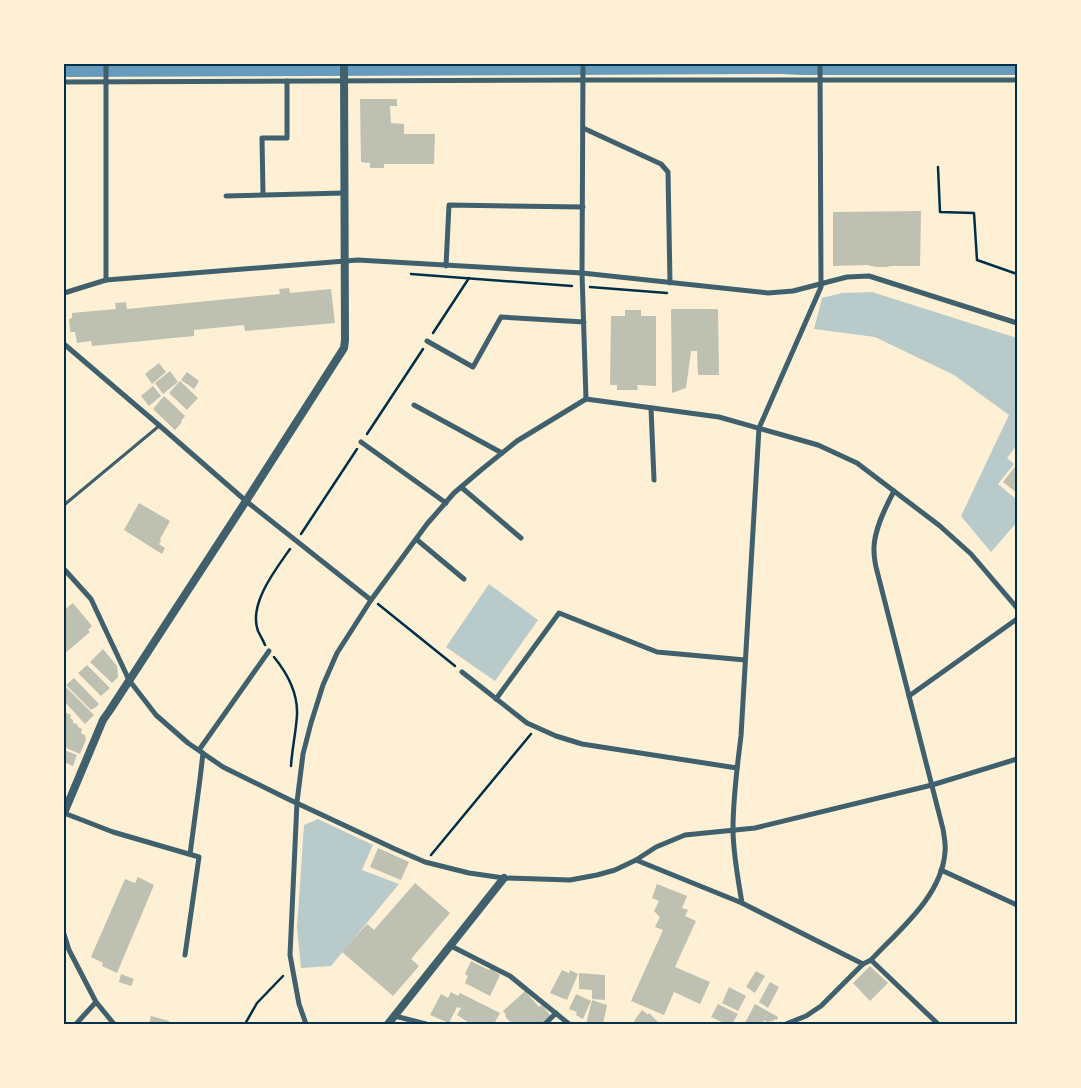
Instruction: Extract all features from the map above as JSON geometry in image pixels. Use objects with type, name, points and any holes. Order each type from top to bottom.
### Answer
[{"type":"street","points":[[106,64],[106,280]]},
{"type":"street","points":[[185,955],[199,856],[113,832],[64,813],[103,720],[344,348],[344,64]]},
{"type":"street","points":[[583,64],[582,274],[586,399]]},
{"type":"street","points":[[742,902],[733,830],[758,428],[821,287],[820,64]]},
{"type":"street","points":[[64,82],[106,80],[287,82],[344,80],[1017,80]]},
{"type":"street","points":[[263,194],[262,138],[287,138],[287,82]]},
{"type":"street","points":[[583,128],[661,164],[668,172],[670,283]]},
{"type":"street","points":[[226,196],[344,193]]},
{"type":"street","points":[[446,266],[449,205],[582,207]]},
{"type":"street","points":[[64,293],[106,280],[358,260],[582,274],[768,293],[793,291],[847,277],[869,276],[1017,323]]},
{"type":"street","points":[[427,342],[474,367],[501,317],[584,322]]},
{"type":"street","points":[[64,344],[246,502],[371,600]]},
{"type":"street","points":[[306,1024],[299,1004],[290,955],[297,802],[303,754],[311,723],[323,685],[337,653],[371,600],[427,524],[446,503],[502,453],[586,399],[719,417],[818,445],[857,463],[940,526],[971,554],[1017,608]]},
{"type":"street","points":[[414,405],[502,453]]},
{"type":"street","points":[[650,408],[654,480]]},
{"type":"street","points":[[361,442],[446,503]]},
{"type":"street","points":[[462,487],[521,538]]},
{"type":"street","points":[[786,1024],[806,1016],[821,1006],[863,964],[871,960],[917,912],[933,890],[942,870],[945,852],[943,829],[876,567],[874,551],[875,534],[894,491]]},
{"type":"street","points":[[416,539],[464,579]]},
{"type":"street","points":[[64,569],[90,599],[129,680],[156,715],[188,743],[223,766],[395,849],[425,862],[468,873],[504,878],[570,880],[597,875],[615,870],[636,860],[656,847],[685,835],[755,828],[932,785],[1017,759]]},
{"type":"street","points":[[496,699],[559,613],[657,652],[745,660]]},
{"type":"street","points":[[909,696],[1017,619]]},
{"type":"street","points":[[190,854],[200,779],[201,752],[269,651]]},
{"type":"street","points":[[462,672],[527,723],[556,736],[582,744],[737,768]]},
{"type":"street","points":[[636,860],[742,902],[863,964]]},
{"type":"street","points":[[942,870],[1017,905]]},
{"type":"street","points":[[388,1024],[504,878]]},
{"type":"street","points":[[64,934],[69,950],[96,1002],[114,1024]]},
{"type":"street","points":[[451,946],[510,976],[569,1024]]},
{"type":"street","points":[[871,960],[938,1024]]},
{"type":"street","points":[[76,1024],[96,1002]]},
{"type":"street","points":[[545,1024],[556,1013]]},
{"type":"street","points":[[395,1016],[426,1024]]},
{"type":"lane","points":[[64,505],[160,426]]},
{"type":"path","points":[[938,166],[940,212],[974,212],[976,260],[1017,274]]},
{"type":"path","points":[[290,769],[297,714],[296,700],[291,684],[281,665],[269,651],[257,629],[257,611],[262,592],[469,278]]},
{"type":"path","points":[[377,603],[462,672]]},
{"type":"path","points":[[433,852],[537,728]]},
{"type":"path","points":[[244,1024],[257,1003],[283,976]]},
{"type":"shaded area","points":[[872,292],[1017,338],[1017,445],[1007,458],[1014,464],[998,484],[1017,500],[1017,522],[991,552],[961,516],[1009,415],[954,375],[875,337],[814,329],[822,298],[842,293]]},
{"type":"shaded area","points":[[489,584],[538,620],[495,681],[446,647]]},
{"type":"shaded area","points":[[318,819],[373,845],[362,870],[399,884],[331,966],[301,968],[297,927],[304,825]]},
{"type":"water","points":[[64,64],[1017,64],[1017,75],[64,77]]},
{"type":"building","points":[[360,99],[397,99],[397,106],[390,106],[391,123],[404,124],[404,134],[435,134],[434,164],[384,164],[384,168],[370,168],[370,163],[361,162]]},
{"type":"building","points":[[921,211],[920,266],[833,266],[833,212]]},
{"type":"building","points":[[289,288],[290,293],[331,289],[335,323],[245,331],[244,325],[194,330],[194,336],[92,346],[91,341],[77,343],[75,332],[70,332],[69,319],[72,318],[72,313],[116,309],[115,303],[126,302],[127,309],[280,294],[279,289]]},
{"type":"building","points":[[671,309],[718,309],[719,375],[698,375],[697,351],[691,351],[686,388],[672,393]]},
{"type":"building","points":[[625,310],[641,310],[641,316],[656,316],[656,386],[637,385],[638,390],[617,390],[617,385],[610,385],[611,316],[625,316]]},
{"type":"building","points":[[159,363],[166,372],[152,384],[145,374]]},
{"type":"building","points":[[170,371],[178,382],[163,394],[155,383]]},
{"type":"building","points":[[187,372],[199,381],[194,389],[181,380]]},
{"type":"building","points":[[180,381],[198,398],[187,410],[169,393]]},
{"type":"building","points":[[153,386],[161,396],[149,406],[141,396]]},
{"type":"building","points":[[164,396],[185,416],[175,430],[153,409]]},
{"type":"building","points":[[1017,464],[1017,493],[1003,482]]},
{"type":"building","points":[[139,503],[170,521],[160,539],[159,544],[165,548],[162,554],[124,530]]},
{"type":"building","points":[[73,603],[92,626],[88,630],[90,632],[64,654],[64,610]]},
{"type":"building","points":[[103,649],[117,666],[118,677],[112,683],[90,662]]},
{"type":"building","points":[[87,665],[110,688],[101,696],[78,673]]},
{"type":"building","points":[[74,678],[99,704],[95,708],[91,710],[66,685]]},
{"type":"building","points":[[66,687],[94,715],[85,724],[64,701],[64,689]]},
{"type":"building","points":[[64,712],[71,715],[70,718],[73,720],[73,723],[82,729],[81,733],[85,735],[86,740],[80,754],[64,747]]},
{"type":"building","points":[[64,750],[77,755],[73,766],[64,762]]},
{"type":"building","points":[[378,848],[409,862],[401,880],[370,867]]},
{"type":"building","points":[[138,877],[154,885],[117,973],[102,966],[103,963],[91,957],[125,879],[135,883]]},
{"type":"building","points":[[415,883],[450,913],[411,959],[419,966],[393,996],[342,952],[367,924],[374,930]]},
{"type":"building","points":[[657,884],[687,896],[682,908],[688,910],[685,916],[696,921],[675,967],[710,982],[700,1004],[674,992],[664,1015],[631,1001],[663,930],[655,927],[660,917],[654,911],[659,901],[652,898]]},
{"type":"building","points":[[471,961],[489,970],[490,968],[500,975],[490,996],[465,983],[468,976],[465,974]]},
{"type":"building","points":[[870,966],[888,983],[870,1001],[853,983]]},
{"type":"building","points":[[562,970],[569,973],[570,970],[578,974],[567,1000],[550,993]]},
{"type":"building","points":[[756,971],[765,976],[755,993],[746,987]]},
{"type":"building","points":[[579,973],[605,975],[605,1000],[592,999],[592,990],[579,989]]},
{"type":"building","points":[[121,974],[134,979],[131,986],[119,982]]},
{"type":"building","points":[[770,982],[779,987],[768,1008],[759,1002]]},
{"type":"building","points":[[729,987],[746,996],[738,1011],[722,1003]]},
{"type":"building","points":[[525,991],[539,1007],[542,1005],[551,1016],[542,1024],[515,1024],[512,1021],[510,1022],[505,1016],[503,1011]]},
{"type":"building","points":[[451,992],[458,996],[460,993],[500,1013],[494,1024],[471,1024],[457,1015],[461,1008],[457,1007],[449,1023],[430,1015],[441,994],[448,998]]},
{"type":"building","points":[[576,994],[591,1001],[583,1019],[576,1015],[577,1012],[569,1009]]},
{"type":"building","points":[[592,1000],[607,1005],[603,1024],[586,1024]]},
{"type":"building","points":[[718,1004],[738,1014],[732,1024],[726,1024],[711,1017]]},
{"type":"building","points":[[755,1004],[778,1017],[777,1020],[775,1019],[768,1023],[764,1020],[762,1024],[745,1023]]},
{"type":"building","points":[[642,1010],[648,1015],[649,1013],[660,1024],[638,1024],[634,1021]]},
{"type":"building","points":[[151,1016],[169,1021],[168,1024],[149,1024]]}]
